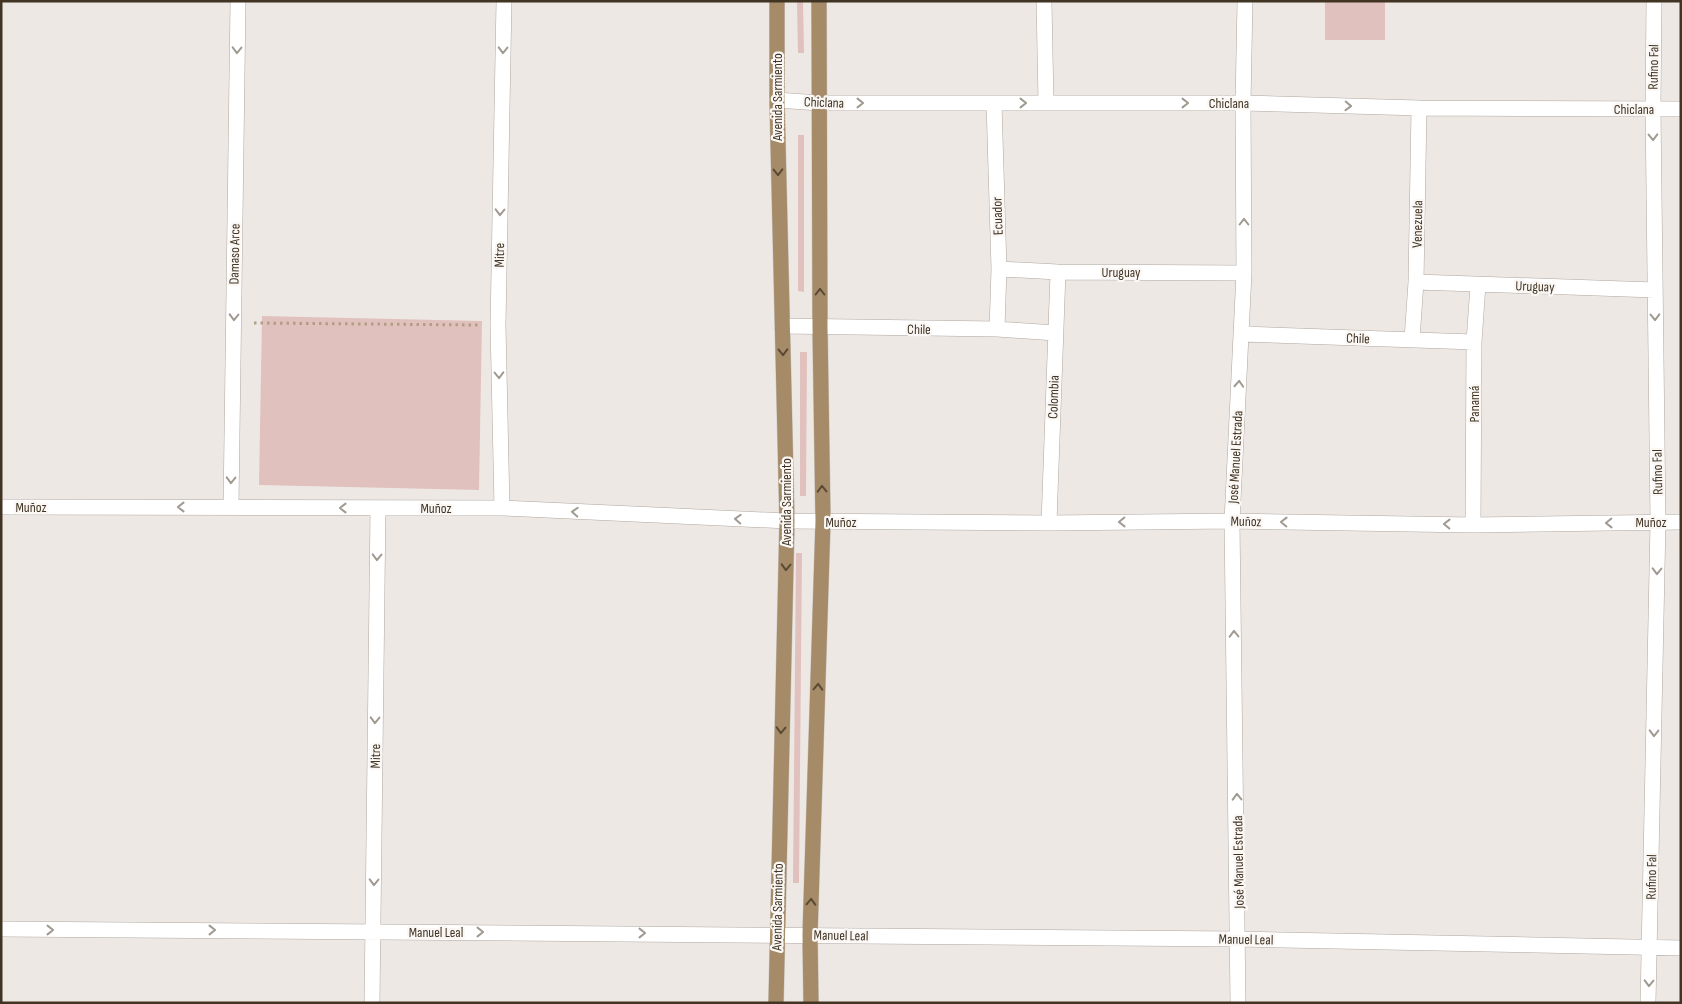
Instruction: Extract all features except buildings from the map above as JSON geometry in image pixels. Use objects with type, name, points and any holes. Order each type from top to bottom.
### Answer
[{"type":"main road","name":"Avenida Sarmiento","points":[[776,1003],[776,934],[787,522],[777,100],[777,1]]},
{"type":"main road","points":[[810,1003],[810,934],[823,522],[820,327],[819,1]]},
{"type":"street","name":"Damaso Arce","points":[[231,507],[238,1]]},
{"type":"street","name":"Mitre","points":[[502,508],[498,325],[504,1]]},
{"type":"street","points":[[1044,1],[1046,103]]},
{"type":"street","name":"José Manuel Estrada","points":[[1238,1003],[1239,939],[1232,521],[1244,273],[1243,103],[1245,1]]},
{"type":"street","name":"Rufino Fal","points":[[1648,1003],[1658,522],[1653,109],[1654,1]]},
{"type":"street","name":"Chiclana","points":[[777,100],[819,103],[1243,103],[1419,108],[1681,109]]},
{"type":"street","name":"Ecuador","points":[[994,104],[999,269],[997,330]]},
{"type":"street","name":"Venezuela","points":[[1412,340],[1416,282],[1419,108]]},
{"type":"street","name":"Uruguay","points":[[999,269],[1058,272],[1244,273]]},
{"type":"street","name":"Colombia","points":[[1049,523],[1058,272]]},
{"type":"street","name":"Uruguay","points":[[1416,282],[1655,290]]},
{"type":"street","name":"Panamá","points":[[1473,524],[1474,342],[1478,284]]},
{"type":"street","name":"Chile","points":[[782,326],[997,330],[1055,333]]},
{"type":"street","name":"Chile","points":[[1241,334],[1474,342]]},
{"type":"street","name":"Muñoz","points":[[1,507],[502,508],[787,522],[1049,523],[1232,521],[1473,524],[1681,522]]},
{"type":"street","name":"Mitre","points":[[372,1003],[378,508]]},
{"type":"street","name":"Manuel Leal","points":[[1,929],[810,934],[1239,939],[1681,948]]},
{"type":"path","points":[[233,323],[498,325]]},
{"type":"shaded area","points":[[797,1],[803,1],[804,53],[798,53]]},
{"type":"shaded area","points":[[1325,1],[1385,1],[1385,40],[1325,40]]},
{"type":"shaded area","points":[[798,135],[804,135],[804,292],[798,291]]},
{"type":"shaded area","points":[[262,316],[482,321],[479,490],[259,485]]},
{"type":"shaded area","points":[[800,352],[807,352],[806,496],[800,496]]},
{"type":"shaded area","points":[[796,553],[802,553],[799,883],[793,883]]}]
